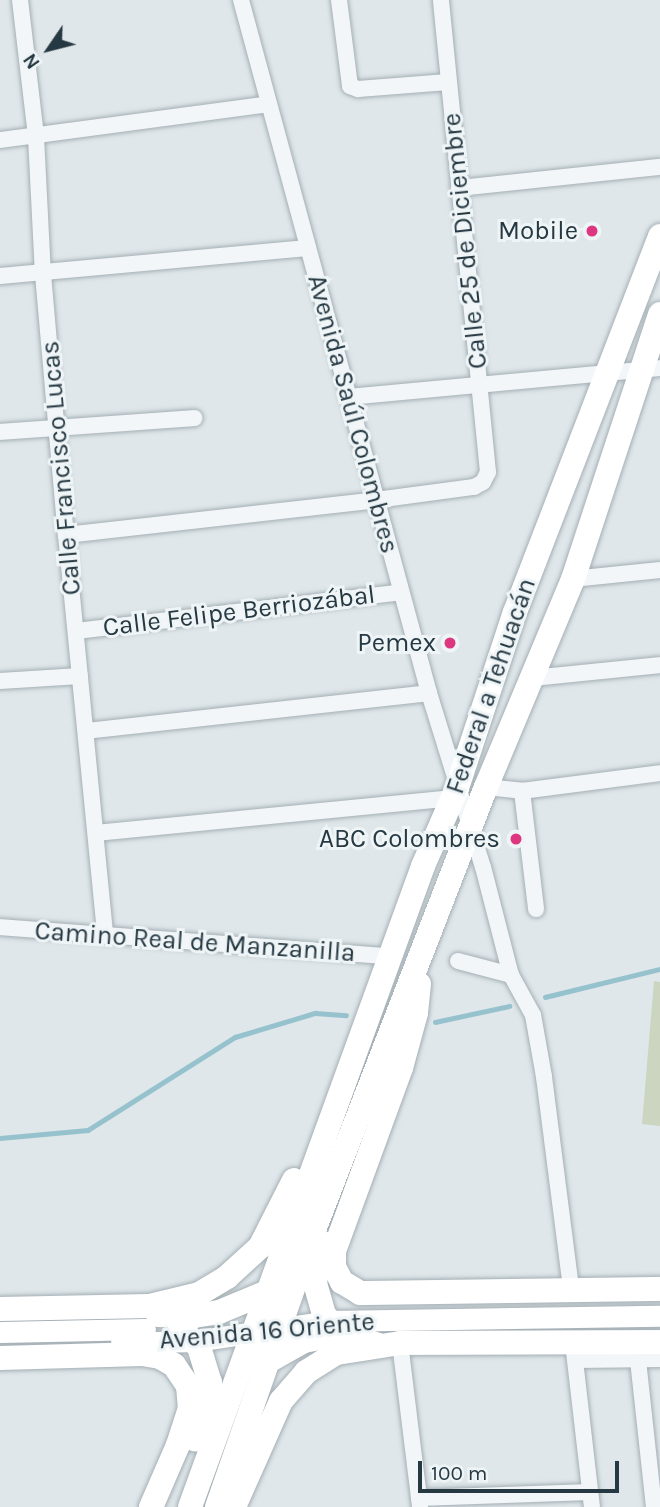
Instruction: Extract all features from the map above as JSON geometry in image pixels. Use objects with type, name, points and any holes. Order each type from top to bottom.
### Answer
[{"type":"main road","name":"Federal a Tehuacán","points":[[269,1325],[269,1293],[325,1137],[423,866],[455,793],[468,747],[515,612],[660,236]]},
{"type":"main road","name":"Federal a Tehuacán","points":[[269,1325],[299,1271],[486,787],[573,579],[651,369],[660,314]]},
{"type":"main road","points":[[468,747],[476,777],[486,787]]},
{"type":"main road","points":[[423,866],[411,929],[418,999],[407,1048],[334,1251],[337,1275],[347,1287],[360,1293],[660,1289]]},
{"type":"main road","points":[[389,1344],[331,1321],[315,1283],[318,1255],[388,1066],[415,972]]},
{"type":"main road","points":[[0,1310],[150,1306],[183,1300],[214,1286],[260,1247],[300,1167],[325,1137]]},
{"type":"main road","points":[[0,1317],[194,1317],[233,1308],[269,1293],[299,1271]]},
{"type":"main road","name":"Avenida 16 Oriente","points":[[0,1346],[187,1335],[269,1325],[660,1302]]},
{"type":"main road","points":[[234,1507],[274,1413],[296,1381],[315,1365],[337,1353],[389,1344],[660,1316]]},
{"type":"main road","points":[[231,1397],[268,1360],[304,1341],[331,1321],[521,1330],[660,1330]]},
{"type":"main road","points":[[217,1507],[268,1360],[269,1325]]},
{"type":"main road","points":[[190,1507],[231,1397],[269,1325]]},
{"type":"main road","points":[[521,1330],[574,1352],[660,1342]]},
{"type":"main road","name":"Avenida 16 Oriente","points":[[0,1332],[187,1335]]},
{"type":"main road","points":[[163,1507],[209,1402],[208,1371],[187,1335]]},
{"type":"main road","points":[[0,1358],[142,1354],[160,1357],[174,1366],[188,1386],[190,1408],[178,1445],[151,1507]]},
{"type":"street","name":"Calle Francisco Lucas","points":[[20,0],[36,137],[43,274],[105,936]]},
{"type":"street","name":"Avenida Saúl Colombres","points":[[241,0],[455,793],[471,827],[511,975],[533,1015],[544,1077],[571,1289]]},
{"type":"street","points":[[339,0],[350,86],[358,89],[448,82]]},
{"type":"street","name":"Calle 25 de Diciembre","points":[[376,500],[474,487],[483,482],[488,472],[441,0]]},
{"type":"street","points":[[0,140],[269,104]]},
{"type":"street","points":[[459,188],[660,167]]},
{"type":"street","points":[[0,276],[308,248]]},
{"type":"street","points":[[348,397],[651,369]]},
{"type":"street","points":[[0,432],[194,418]]},
{"type":"street","points":[[66,535],[376,500]]},
{"type":"street","points":[[573,579],[660,570]]},
{"type":"street","name":"Calle Felipe Berriozábal","points":[[76,631],[401,592]]},
{"type":"street","points":[[533,678],[660,665]]},
{"type":"street","points":[[0,681],[80,676]]},
{"type":"street","points":[[86,730],[429,693]]},
{"type":"street","points":[[486,787],[522,791],[660,773]]},
{"type":"street","points":[[522,791],[536,909]]},
{"type":"street","points":[[96,833],[455,793]]},
{"type":"street","name":"Camino Real de Manzanilla","points":[[0,927],[390,957]]},
{"type":"street","points":[[458,961],[511,975]]},
{"type":"street","points":[[389,1344],[419,1503],[591,1499],[574,1352],[638,1360],[660,1359]]},
{"type":"street","points":[[638,1360],[653,1447],[654,1507]]},
{"type":"green space","points":[[654,981],[660,982],[660,1126],[642,1124]]},
{"type":"waterway","points":[[545,997],[660,969]]},
{"type":"waterway","points":[[435,1022],[509,1006]]},
{"type":"waterway","points":[[0,1138],[88,1130],[235,1037],[315,1013],[346,1015]]},
{"type":"place","name":"Mobile","points":[[592,231]]},
{"type":"place","name":"Pemex","points":[[450,643]]},
{"type":"place","name":"ABC Colombres","points":[[516,839]]}]
